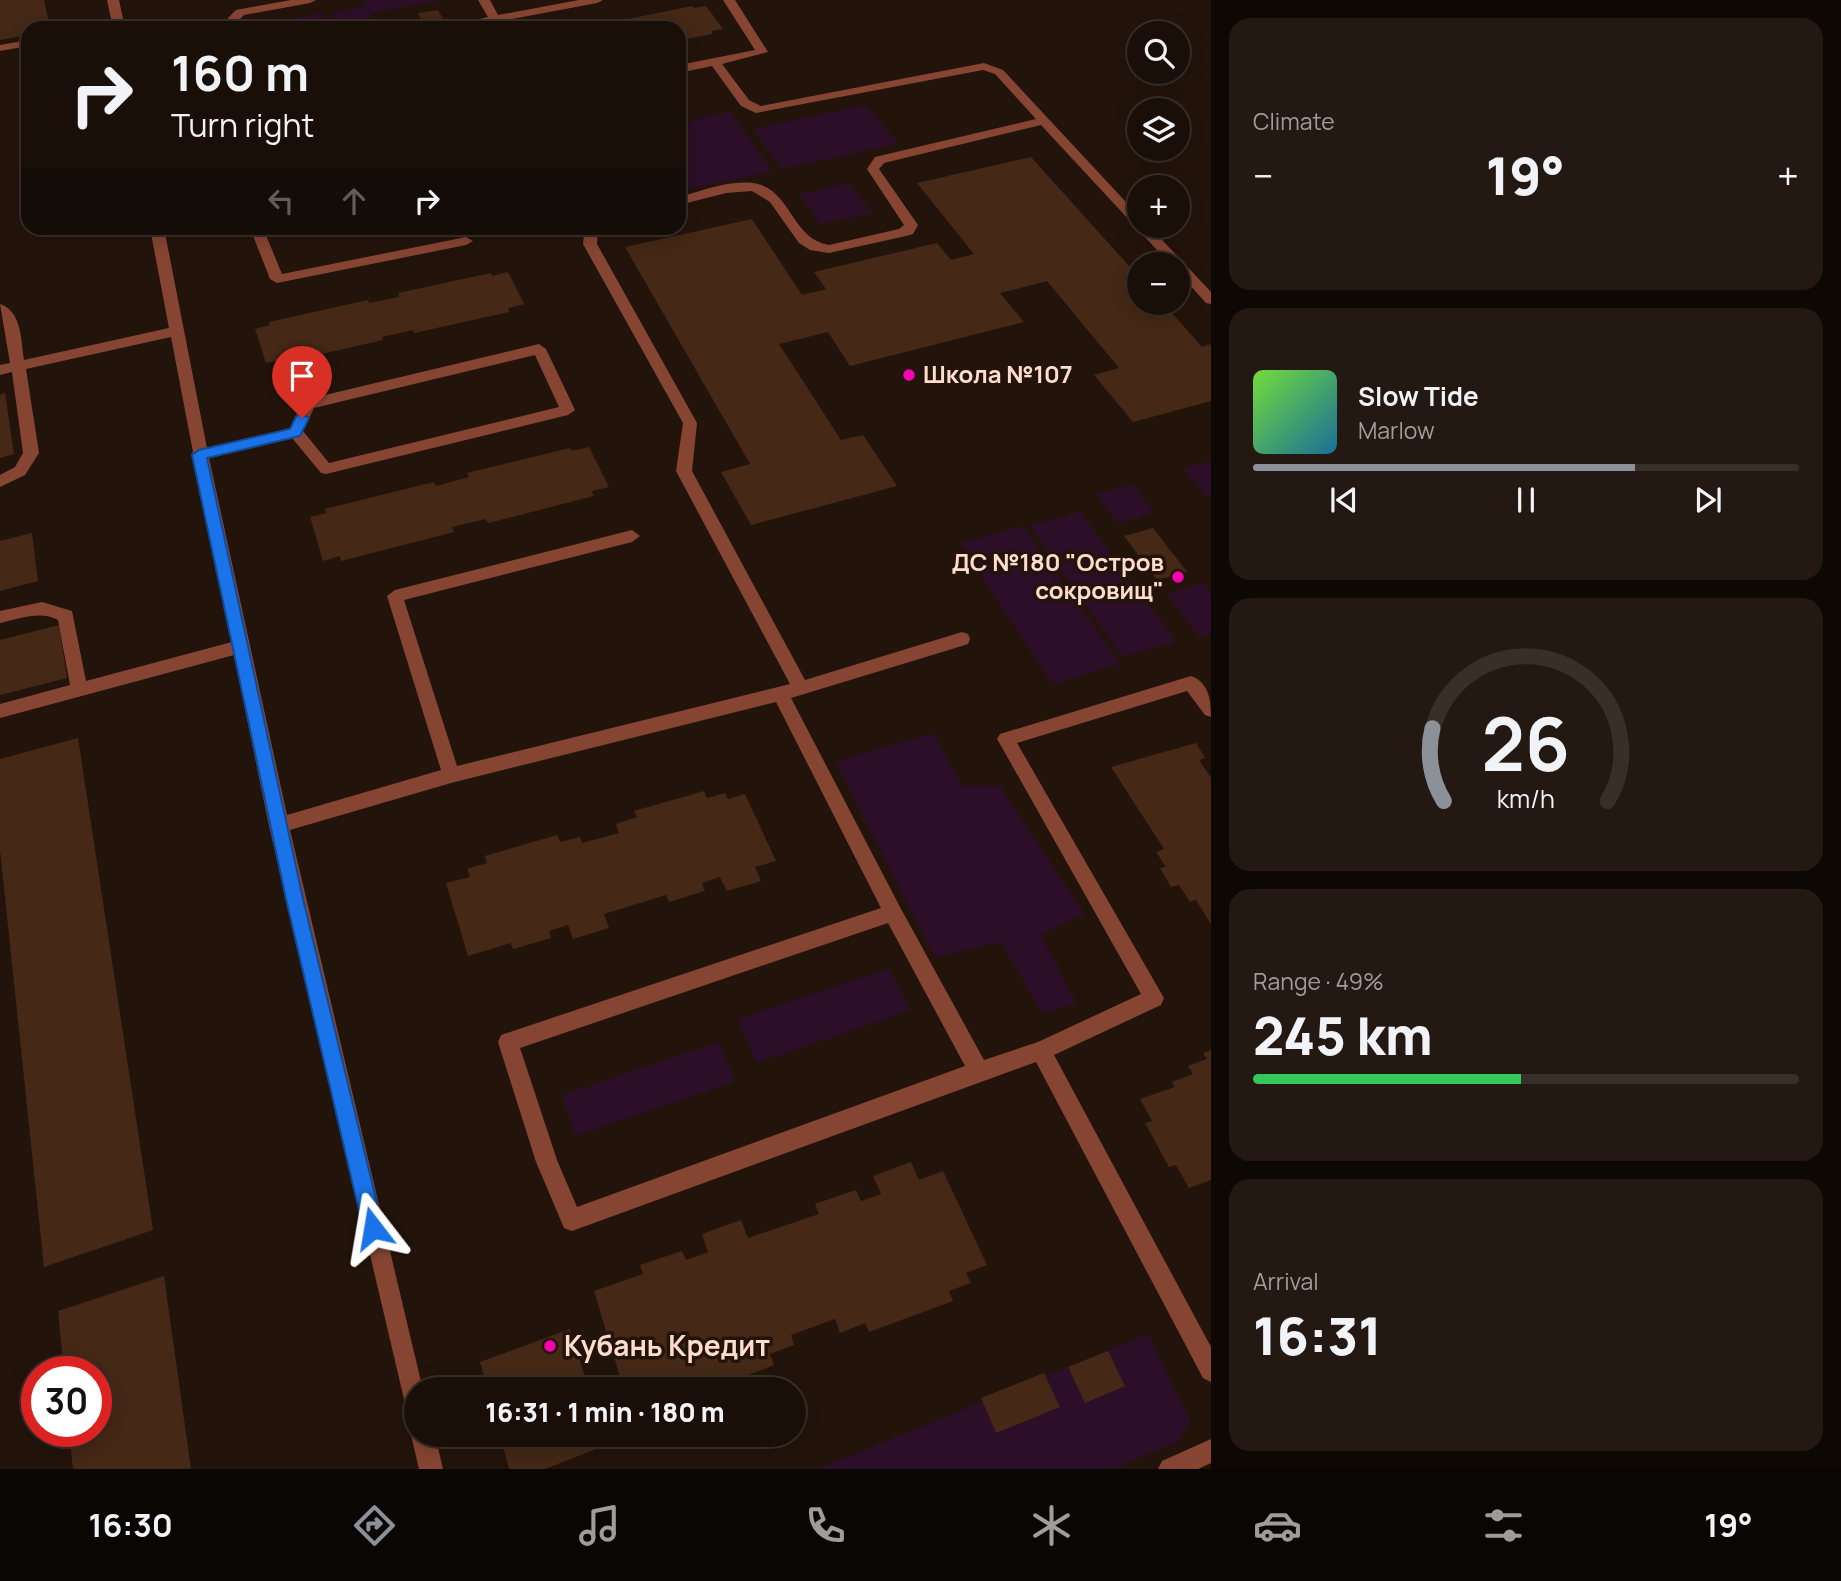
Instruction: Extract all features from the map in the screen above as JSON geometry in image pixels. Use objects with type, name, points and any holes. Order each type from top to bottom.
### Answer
[{"type":"street","points":[[113,0],[117,21]]},
{"type":"street","points":[[235,21],[234,18],[240,12],[310,0]]},
{"type":"street","points":[[484,0],[496,21]]},
{"type":"street","points":[[510,21],[597,0]]},
{"type":"street","points":[[686,68],[762,51],[729,0]]},
{"type":"street","points":[[0,48],[21,44]]},
{"type":"street","points":[[715,62],[745,103],[760,110],[984,66],[999,72],[1127,210]]},
{"type":"street","points":[[686,199],[743,187],[762,189],[770,195],[803,242],[819,250],[830,249],[901,233],[911,225],[878,180],[873,169],[879,160],[1044,121]]},
{"type":"street","points":[[158,235],[199,455],[242,646],[278,826],[409,1377]]},
{"type":"street","points":[[260,235],[277,279],[466,241]]},
{"type":"street","points":[[591,235],[590,244],[690,423],[684,471],[801,688]]},
{"type":"street","points":[[1153,238],[1211,300]]},
{"type":"street","points":[[0,308],[7,314],[12,327],[31,453],[29,462],[21,471],[0,481]]},
{"type":"street","points":[[0,370],[176,331]]},
{"type":"street","points":[[199,455],[295,432],[309,404],[539,349],[568,410],[326,469],[295,432]]},
{"type":"street","points":[[451,775],[395,596],[632,536]]},
{"type":"street","points":[[0,617],[47,608],[66,616],[79,690]]},
{"type":"street","points":[[278,826],[451,775],[780,694],[962,639]]},
{"type":"street","points":[[0,711],[242,646]]},
{"type":"street","points":[[893,913],[508,1042],[547,1162],[572,1220],[979,1071],[1041,1051],[1154,998],[1006,739],[1191,682],[1211,710]]},
{"type":"street","points":[[780,694],[893,913],[979,1071]]},
{"type":"street","points":[[1041,1051],[1211,1370]]},
{"type":"street","points":[[426,1447],[431,1469]]},
{"type":"street","points":[[1170,1469],[1211,1451]]},
{"type":"shaded area","points":[[363,0],[444,0],[371,13],[373,19],[363,21],[335,21],[331,12],[366,6]]},
{"type":"shaded area","points":[[323,13],[327,21],[290,21],[289,19]]},
{"type":"shaded area","points":[[866,105],[898,144],[782,169],[753,129]]},
{"type":"shaded area","points":[[730,112],[772,171],[686,190],[686,121]]},
{"type":"shaded area","points":[[849,183],[872,213],[821,224],[799,194]]},
{"type":"shaded area","points":[[1211,461],[1211,496],[1207,497],[1183,468]]},
{"type":"shaded area","points":[[1132,484],[1154,513],[1118,523],[1096,494]]},
{"type":"shaded area","points":[[1080,512],[1176,641],[1123,657],[1030,525]]},
{"type":"shaded area","points":[[1023,526],[1120,664],[1053,684],[960,543]]},
{"type":"shaded area","points":[[1203,583],[1211,594],[1211,634],[1200,638],[1167,594]]},
{"type":"shaded area","points":[[933,733],[962,786],[1000,786],[1084,914],[1041,934],[1076,1003],[1042,1013],[1001,942],[935,957],[836,762]]},
{"type":"shaded area","points":[[889,969],[910,1011],[756,1063],[738,1019]]},
{"type":"shaded area","points":[[719,1042],[735,1081],[576,1136],[562,1095]]},
{"type":"shaded area","points":[[1148,1334],[1190,1421],[1177,1442],[1113,1469],[818,1469]]},
{"type":"building","points":[[0,0],[44,0],[48,21],[21,21],[21,36],[0,40]]},
{"type":"building","points":[[692,6],[706,6],[723,29],[711,31],[713,34],[686,39],[686,21],[618,21]]},
{"type":"building","points":[[438,10],[443,19],[422,21],[418,13]]},
{"type":"building","points":[[1031,157],[1127,264],[1127,315],[1174,315],[1202,347],[1211,344],[1211,401],[1133,422],[1094,375],[1119,368],[1047,281],[1000,293],[1024,322],[850,366],[828,332],[779,344],[841,440],[863,435],[897,486],[751,525],[721,472],[750,464],[625,247],[752,219],[802,295],[826,289],[814,272],[937,243],[951,260],[974,254],[917,183]]},
{"type":"building","points":[[508,272],[524,304],[508,308],[509,312],[414,333],[413,330],[382,337],[383,340],[282,363],[281,360],[266,363],[255,329],[270,325],[269,322],[368,300],[369,303],[399,297],[398,293],[491,273],[492,276]]},
{"type":"building","points":[[5,393],[14,454],[0,458],[0,395]]},
{"type":"building","points":[[589,447],[609,487],[591,491],[594,496],[488,523],[486,519],[452,527],[454,532],[341,561],[340,556],[323,561],[310,517],[326,513],[325,509],[434,482],[436,486],[469,477],[467,473],[570,448],[572,451]]},
{"type":"building","points":[[1153,528],[1187,572],[1157,580],[1124,536]]},
{"type":"building","points":[[32,533],[38,581],[0,591],[0,541]]},
{"type":"building","points":[[59,625],[67,678],[0,695],[0,640]]},
{"type":"building","points":[[78,738],[153,1230],[44,1267],[0,850],[0,759]]},
{"type":"building","points":[[1196,743],[1205,758],[1199,760],[1211,778],[1211,924],[1196,900],[1190,902],[1179,885],[1171,887],[1160,868],[1166,867],[1156,852],[1164,849],[1111,767]]},
{"type":"building","points":[[704,791],[707,798],[725,793],[728,799],[745,794],[776,861],[755,867],[761,881],[727,891],[720,877],[702,883],[705,891],[669,902],[666,895],[604,914],[609,928],[573,939],[568,925],[549,931],[551,938],[513,949],[511,943],[468,956],[446,883],[470,877],[467,869],[487,863],[485,856],[557,835],[560,842],[580,837],[582,843],[619,833],[616,824],[637,817],[634,811]]},
{"type":"building","points":[[1211,1050],[1211,1180],[1189,1188],[1176,1165],[1169,1167],[1145,1123],[1152,1121],[1140,1099],[1175,1087],[1172,1082],[1193,1074],[1188,1066],[1207,1059],[1203,1053]]},
{"type":"building","points":[[911,1162],[919,1180],[943,1171],[987,1265],[966,1273],[971,1283],[949,1291],[953,1301],[869,1332],[865,1323],[840,1333],[835,1319],[791,1335],[794,1345],[770,1354],[774,1365],[743,1377],[620,1377],[594,1291],[643,1274],[640,1265],[682,1251],[686,1260],[708,1252],[702,1234],[741,1220],[748,1238],[819,1214],[815,1204],[856,1190],[861,1201],[881,1194],[873,1176]]},
{"type":"building","points":[[164,1276],[191,1469],[73,1469],[71,1447],[112,1447],[112,1356],[62,1356],[58,1311]]},
{"type":"building","name":"Кубань Кредит","points":[[570,1329],[585,1377],[484,1377],[480,1362]]},
{"type":"building","points":[[1108,1351],[1125,1386],[1085,1403],[1068,1367]]},
{"type":"building","points":[[1044,1373],[1060,1407],[996,1433],[981,1398]]},
{"type":"building","points":[[503,1447],[601,1447],[545,1469],[509,1469]]},
{"type":"place","name":"Школа №107","points":[[909,375]]},
{"type":"place","name":"ДС №180 \"Остров сокровищ\"","points":[[1178,577]]},
{"type":"place","name":"Кубань Кредит","points":[[550,1346]]},
{"type":"route","points":[[302,418],[295,432],[199,455],[242,646],[278,826],[373,1228]]}]
